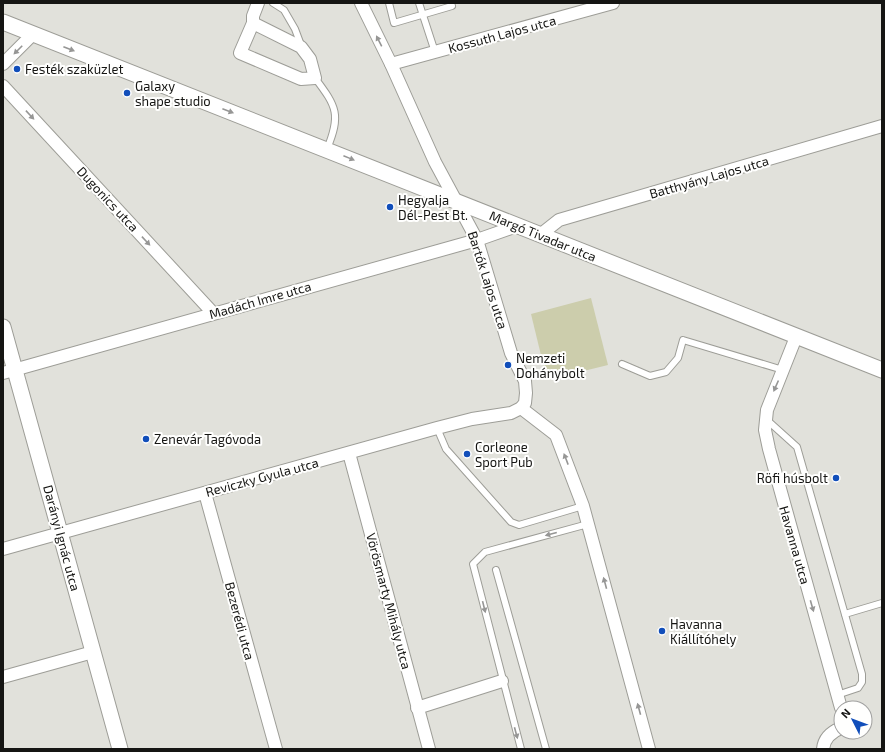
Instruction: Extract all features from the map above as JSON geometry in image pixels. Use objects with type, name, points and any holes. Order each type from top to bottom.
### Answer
[{"type":"street","points":[[253,23],[302,47],[310,59],[315,78],[301,79],[240,53],[253,23],[253,16],[258,3]]},
{"type":"street","name":"Bartók Lajos utca","points":[[361,3],[391,64],[435,162],[477,240],[511,352],[525,381],[525,403],[521,408]]},
{"type":"street","name":"Kossuth Lajos utca","points":[[391,64],[588,6],[613,3]]},
{"type":"street","name":"Margó Tivadar utca","points":[[3,22],[882,370]]},
{"type":"street","points":[[3,64],[32,34]]},
{"type":"street","name":"Dugonics utca","points":[[3,86],[213,313]]},
{"type":"street","name":"Batthyány Lajos utca","points":[[540,235],[559,220],[882,126]]},
{"type":"street","name":"Madách Imre utca","points":[[9,371],[477,240],[517,226]]},
{"type":"street","name":"Darányi Ignác utca","points":[[3,327],[9,371],[61,533],[120,749]]},
{"type":"street","name":"Havanna utca","points":[[796,337],[769,403],[765,430],[768,449],[839,700]]},
{"type":"street","points":[[521,408],[556,434],[584,506],[649,748]]},
{"type":"street","name":"Reviczky Gyula utca","points":[[3,549],[437,428],[472,419],[511,413],[521,408]]},
{"type":"street","name":"Vörösmarty Mihály utca","points":[[350,453],[428,749]]},
{"type":"street","name":"Bezerédi utca","points":[[205,493],[276,749]]},
{"type":"street","points":[[3,677],[93,652]]},
{"type":"street","points":[[417,708],[502,681]]},
{"type":"street","points":[[823,749],[827,737],[833,733]]},
{"type":"lane","points":[[273,3],[284,10],[295,29],[302,47]]},
{"type":"lane","points":[[389,3],[394,23],[452,6],[451,3]]},
{"type":"lane","points":[[419,3],[435,52]]},
{"type":"lane","points":[[315,78],[328,95],[335,109],[336,121],[327,149]]},
{"type":"lane","points":[[622,364],[650,376],[666,372],[678,358],[683,340],[783,370]]},
{"type":"lane","points":[[766,420],[797,447],[862,674],[862,682],[858,688],[837,695]]},
{"type":"lane","points":[[437,428],[446,449],[511,522],[519,525],[584,506]]},
{"type":"lane","points":[[520,749],[473,564],[485,552],[588,524]]},
{"type":"lane","points":[[496,570],[546,749]]},
{"type":"lane","points":[[845,614],[882,603]]},
{"type":"green space","points":[[591,298],[608,365],[547,380],[531,314]]},
{"type":"place","name":"Festék szaküzlet","points":[[17,69]]},
{"type":"place","name":"Galaxy shape studio","points":[[127,93]]},
{"type":"place","name":"Hegyalja Dél-Pest Bt.","points":[[390,207]]},
{"type":"place","name":"Nemzeti Dohánybolt","points":[[508,365]]},
{"type":"place","name":"Zenevár Tagóvoda","points":[[146,439]]},
{"type":"place","name":"Corleone Sport Pub","points":[[467,454]]},
{"type":"place","name":"Röfi húsbolt","points":[[836,478]]},
{"type":"place","name":"Havanna Kiállítóhely","points":[[662,631]]}]
